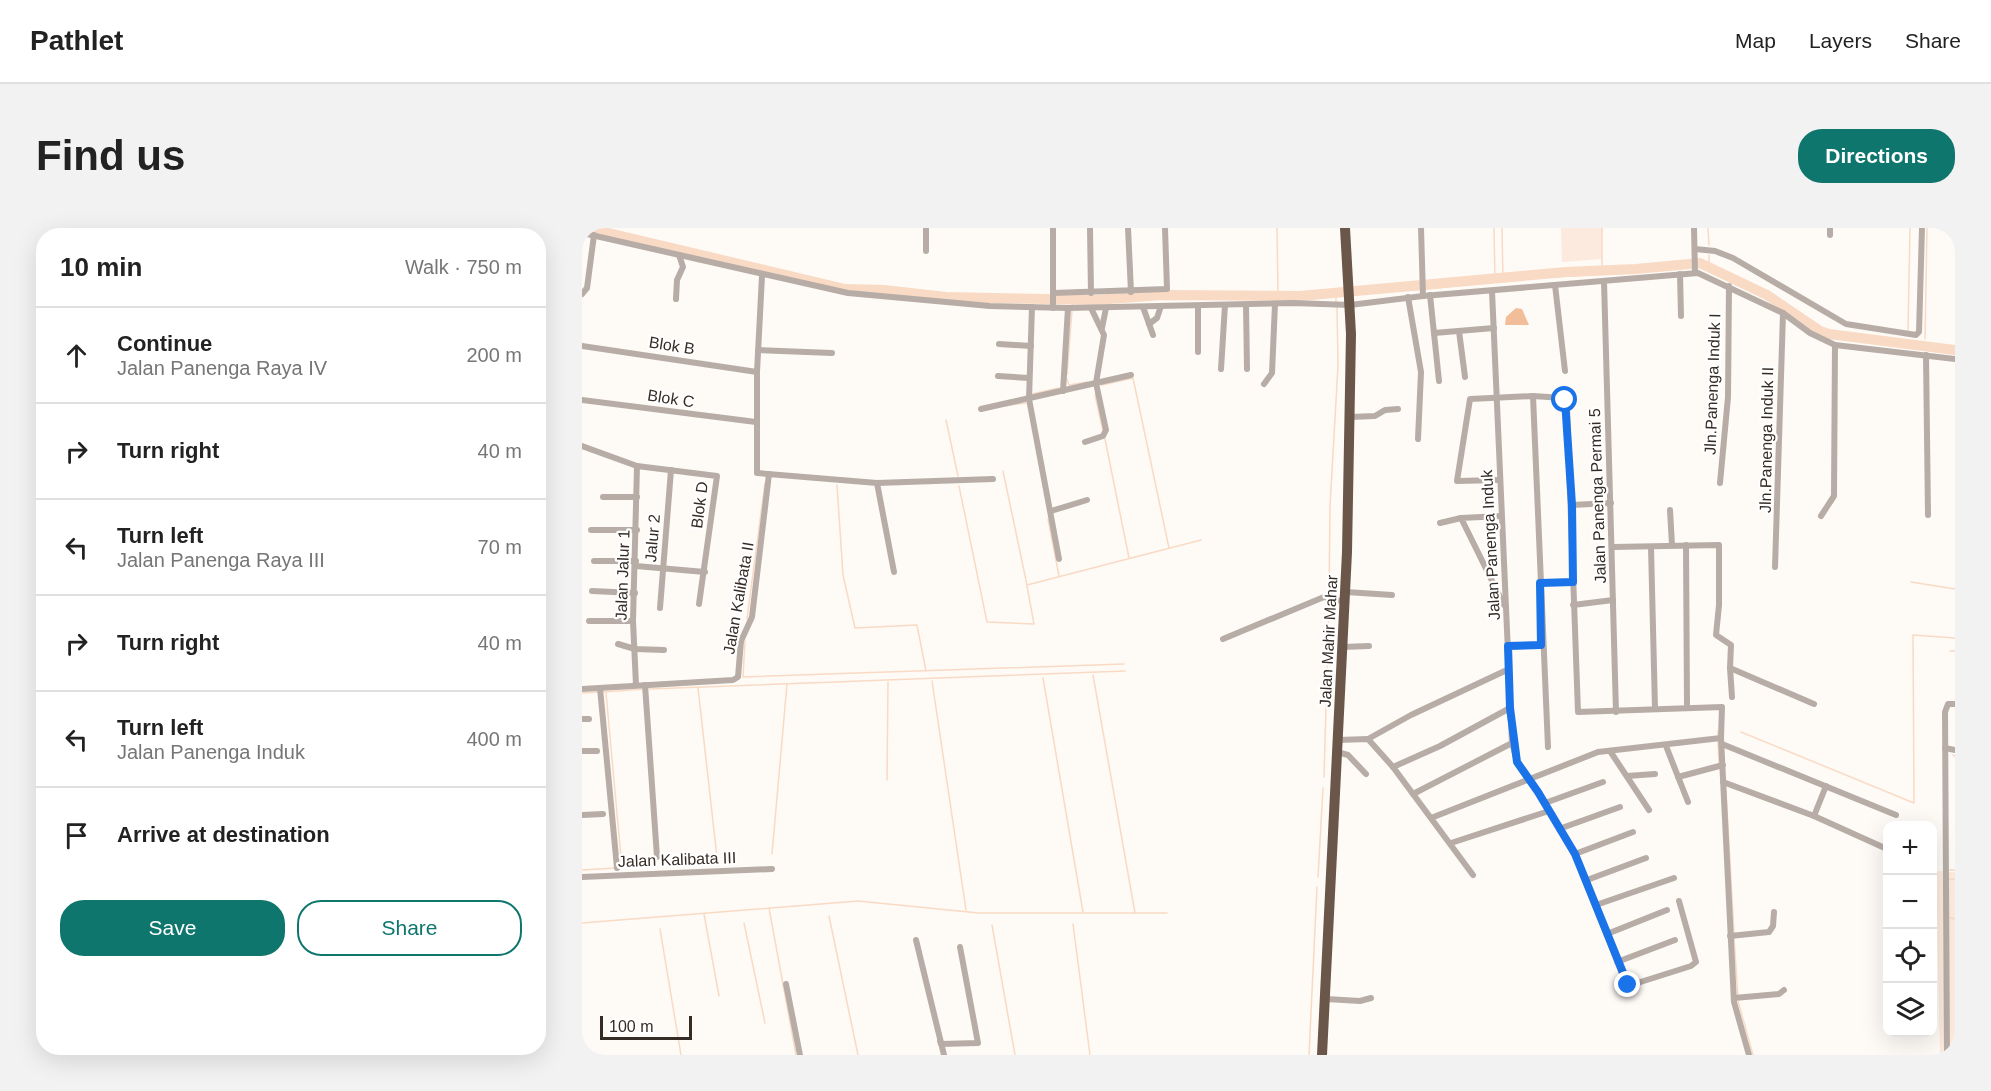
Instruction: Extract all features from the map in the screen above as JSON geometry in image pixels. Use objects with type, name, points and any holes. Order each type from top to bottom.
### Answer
[{"type":"highway","name":"Jalan Mahir Mahar","points":[[1322,1055],[1346,597],[1350,303],[1345,228]]},
{"type":"street","points":[[926,228],[926,251]]},
{"type":"street","points":[[1053,228],[1053,300]]},
{"type":"street","points":[[1090,228],[1090,293]]},
{"type":"street","points":[[1128,228],[1131,292]]},
{"type":"street","points":[[582,233],[762,276],[887,298],[1032,308],[1053,300],[1090,293],[1167,289],[1165,228]]},
{"type":"street","points":[[1421,228],[1422,279],[1434,333],[1439,381]]},
{"type":"street","points":[[1694,228],[1695,270]]},
{"type":"street","points":[[1695,249],[1715,251],[1733,258],[1784,285],[1846,324],[1916,335],[1919,332],[1922,228]]},
{"type":"street","points":[[582,294],[587,288],[594,235]]},
{"type":"street","points":[[676,299],[677,280],[683,267],[679,255]]},
{"type":"street","points":[[1053,300],[1068,308],[1350,303],[1425,294],[1492,291],[1680,274],[1695,270],[1783,313],[1810,333],[1835,345],[1955,359]]},
{"type":"street","points":[[1680,274],[1681,316]]},
{"type":"street","points":[[762,276],[757,372],[756,472],[877,483],[993,478]]},
{"type":"street","name":"Jalan Panenga Permai 5","points":[[1604,281],[1616,711]]},
{"type":"street","points":[[1556,285],[1565,371]]},
{"type":"street","name":"Jln.Panenga Induk I","points":[[1720,483],[1728,397],[1729,286]]},
{"type":"street","name":"Jalan Panenga Induk","points":[[1492,291],[1510,708],[1512,744],[1518,765],[1545,803],[1575,854],[1628,985],[1691,966],[1696,962],[1679,901]]},
{"type":"street","points":[[1408,297],[1421,383],[1418,439]]},
{"type":"street","points":[[1264,384],[1272,373],[1275,304]]},
{"type":"street","points":[[1221,369],[1225,305]]},
{"type":"street","points":[[1246,305],[1247,369]]},
{"type":"street","points":[[1149,324],[1157,318],[1161,306]]},
{"type":"street","points":[[1198,306],[1198,352]]},
{"type":"street","points":[[1143,307],[1153,335]]},
{"type":"street","points":[[1032,308],[1029,399],[1059,559]]},
{"type":"street","points":[[1063,391],[1068,308]]},
{"type":"street","points":[[1085,441],[1106,432],[1096,383],[1104,335],[1091,308]]},
{"type":"street","points":[[1102,328],[1106,308]]},
{"type":"street","name":"Jln.Panenga Induk II","points":[[1775,567],[1783,313]]},
{"type":"street","points":[[1434,333],[1494,328]]},
{"type":"street","points":[[1459,331],[1465,377]]},
{"type":"street","points":[[999,344],[1030,345]]},
{"type":"street","points":[[1821,516],[1834,496],[1835,345]]},
{"type":"street","name":"Blok B","points":[[582,346],[757,372]]},
{"type":"street","points":[[758,350],[832,352]]},
{"type":"street","points":[[1926,355],[1928,515]]},
{"type":"street","points":[[981,410],[1131,375]]},
{"type":"street","points":[[998,376],[1029,378]]},
{"type":"street","points":[[1533,396],[1541,645],[1548,747]]},
{"type":"street","points":[[1499,480],[1459,482],[1457,479],[1470,399],[1533,396],[1563,398],[1566,404],[1572,505],[1573,605],[1578,712],[1722,707],[1721,741],[1734,998],[1749,1055]]},
{"type":"street","name":"Blok C","points":[[582,400],[756,422]]},
{"type":"street","points":[[1350,417],[1375,416],[1385,410],[1398,409]]},
{"type":"street","name":"Blok D","points":[[582,446],[637,466],[718,477],[699,604]]},
{"type":"street","name":"Jalan Jalur 1","points":[[636,686],[633,621],[637,466]]},
{"type":"street","name":"Jalur 2","points":[[660,608],[671,470]]},
{"type":"street","name":"Jalan Kalibata II","points":[[582,689],[738,678],[741,641],[751,620],[770,474]]},
{"type":"street","points":[[877,483],[894,572]]},
{"type":"street","points":[[603,497],[637,497]]},
{"type":"street","points":[[1051,511],[1087,500]]},
{"type":"street","points":[[1572,505],[1611,503]]},
{"type":"street","points":[[1670,510],[1672,545]]},
{"type":"street","points":[[1440,523],[1501,516]]},
{"type":"street","points":[[1461,519],[1505,608]]},
{"type":"street","points":[[591,530],[636,530]]},
{"type":"street","points":[[1613,548],[1715,544],[1720,547],[1716,635],[1717,638],[1731,645],[1732,697]]},
{"type":"street","points":[[1686,545],[1687,707]]},
{"type":"street","points":[[1652,547],[1655,709]]},
{"type":"street","points":[[594,561],[636,563],[705,572]]},
{"type":"street","points":[[1540,583],[1573,582]]},
{"type":"street","points":[[592,591],[635,593]]},
{"type":"street","points":[[1223,639],[1324,597],[1392,596]]},
{"type":"street","points":[[1573,605],[1613,600]]},
{"type":"street","points":[[589,621],[633,621]]},
{"type":"street","points":[[618,644],[635,649],[664,650]]},
{"type":"street","points":[[1508,646],[1541,645]]},
{"type":"street","points":[[1343,647],[1369,646]]},
{"type":"street","points":[[1730,668],[1814,704]]},
{"type":"street","points":[[1337,746],[1368,739],[1411,715],[1509,669]]},
{"type":"street","points":[[645,685],[657,857]]},
{"type":"street","points":[[600,688],[616,868]]},
{"type":"street","points":[[1947,1055],[1945,748],[1946,709],[1948,704],[1955,704]]},
{"type":"street","points":[[1393,766],[1440,746],[1510,708]]},
{"type":"street","points":[[1368,739],[1393,766],[1473,875]]},
{"type":"street","points":[[1431,818],[1595,752],[1721,741],[1896,814]]},
{"type":"street","points":[[1413,794],[1512,744]]},
{"type":"street","points":[[1337,746],[1366,774]]},
{"type":"street","points":[[1666,746],[1688,802]]},
{"type":"street","points":[[1945,748],[1955,750]]},
{"type":"street","points":[[1610,750],[1649,810]]},
{"type":"street","points":[[582,751],[597,751]]},
{"type":"street","points":[[1678,777],[1723,765]]},
{"type":"street","points":[[1627,776],[1655,774]]},
{"type":"street","points":[[1545,803],[1603,782]]},
{"type":"street","points":[[1724,782],[1814,816],[1883,847]]},
{"type":"street","points":[[1814,816],[1826,786]]},
{"type":"street","points":[[1559,829],[1620,807]]},
{"type":"street","points":[[1450,843],[1549,811]]},
{"type":"street","points":[[582,815],[603,814]]},
{"type":"street","points":[[1575,854],[1634,832]]},
{"type":"street","points":[[1587,880],[1646,858]]},
{"type":"street","name":"Jalan Kalibata III","points":[[582,876],[772,869]]},
{"type":"street","points":[[1596,905],[1674,878]]},
{"type":"street","points":[[1607,934],[1667,910]]},
{"type":"street","points":[[1730,936],[1769,932],[1773,926],[1774,912]]},
{"type":"street","points":[[916,940],[944,1055]]},
{"type":"street","points":[[1617,962],[1675,940]]},
{"type":"street","points":[[941,1044],[978,1043],[960,947]]},
{"type":"street","points":[[786,984],[800,1055]]},
{"type":"street","points":[[1734,998],[1779,994],[1784,990]]},
{"type":"street","points":[[1326,999],[1360,1002],[1371,998]]},
{"type":"shaded area","points":[[1561,228],[1602,228],[1602,259],[1562,262]]},
{"type":"shaded area","points":[[1516,308],[1522,309],[1529,325],[1505,325],[1506,317]]},
{"type":"shaded area","points":[[1937,871],[1955,872],[1955,1055],[1940,1055]]},
{"type":"waterway","points":[[587,228],[845,289],[884,290],[946,297],[1096,300],[1162,295],[1300,296],[1566,272],[1700,263],[1767,295],[1820,331],[1955,350]]},
{"type":"waterway","points":[[1277,228],[1278,296]]},
{"type":"waterway","points":[[1494,228],[1495,280]]},
{"type":"waterway","points":[[1502,228],[1503,279]]},
{"type":"waterway","points":[[1602,228],[1602,271]]},
{"type":"waterway","points":[[1708,228],[1709,245]]},
{"type":"waterway","points":[[1908,331],[1910,228]]},
{"type":"waterway","points":[[1925,339],[1927,228]]},
{"type":"waterway","points":[[1709,255],[1709,267]]},
{"type":"waterway","points":[[1426,289],[1532,278],[1631,273],[1689,263]]},
{"type":"waterway","points":[[1363,294],[1422,289]]},
{"type":"waterway","points":[[1336,294],[1336,302]]},
{"type":"waterway","points":[[1073,300],[1073,306]]},
{"type":"waterway","points":[[1329,596],[1330,506],[1338,366],[1337,307]]},
{"type":"waterway","points":[[1067,374],[1072,310]]},
{"type":"waterway","points":[[1102,385],[1133,378],[1169,548]]},
{"type":"waterway","points":[[1067,379],[1069,385],[1087,382]]},
{"type":"waterway","points":[[1032,394],[1059,388]]},
{"type":"waterway","points":[[1095,395],[1103,431]]},
{"type":"waterway","points":[[1003,406],[1026,403]]},
{"type":"waterway","points":[[946,420],[958,476]]},
{"type":"waterway","points":[[1105,439],[1129,558]]},
{"type":"waterway","points":[[1003,471],[1027,585],[1201,540]]},
{"type":"waterway","points":[[747,619],[765,483]]},
{"type":"waterway","points":[[837,485],[843,575],[855,628],[917,625],[926,671]]},
{"type":"waterway","points":[[959,486],[987,622],[1034,624],[1027,586]]},
{"type":"waterway","points":[[1048,519],[1059,576]]},
{"type":"waterway","points":[[1911,582],[1955,589]]},
{"type":"waterway","points":[[1324,777],[1329,600]]},
{"type":"waterway","points":[[1741,732],[1914,803],[1913,635],[1955,638]]},
{"type":"waterway","points":[[745,641],[743,677],[1124,664]]},
{"type":"waterway","points":[[1950,651],[1955,651]]},
{"type":"waterway","points":[[649,689],[1125,671]]},
{"type":"waterway","points":[[1093,675],[1135,913]]},
{"type":"waterway","points":[[1043,678],[1083,912]]},
{"type":"waterway","points":[[932,681],[966,910]]},
{"type":"waterway","points":[[887,780],[888,682]]},
{"type":"waterway","points":[[772,854],[787,684]]},
{"type":"waterway","points":[[698,688],[718,866]]},
{"type":"waterway","points":[[604,692],[644,689]]},
{"type":"waterway","points":[[582,693],[599,692]]},
{"type":"waterway","points":[[606,693],[622,868],[620,868]]},
{"type":"waterway","points":[[1718,731],[1718,737]]},
{"type":"waterway","points":[[1718,742],[1719,764]]},
{"type":"waterway","points":[[1318,877],[1323,788]]},
{"type":"waterway","points":[[1726,791],[1734,933]]},
{"type":"waterway","points":[[582,870],[615,868]]},
{"type":"waterway","points":[[1950,870],[1955,870]]},
{"type":"waterway","points":[[1947,879],[1955,879]]},
{"type":"waterway","points":[[1309,1055],[1317,887]]},
{"type":"waterway","points":[[582,923],[858,901],[979,913],[1167,913]]},
{"type":"waterway","points":[[769,908],[796,1055]]},
{"type":"waterway","points":[[704,914],[719,996]]},
{"type":"waterway","points":[[829,916],[858,1055]]},
{"type":"waterway","points":[[1948,917],[1955,919]]},
{"type":"waterway","points":[[744,923],[765,1023]]},
{"type":"waterway","points":[[1073,924],[1090,1055]]},
{"type":"waterway","points":[[992,925],[1015,1055]]},
{"type":"waterway","points":[[660,929],[681,1055]]},
{"type":"waterway","points":[[1734,938],[1738,996]]},
{"type":"waterway","points":[[1738,1001],[1753,1055]]},
{"type":"route","points":[[1565,400],[1572,505],[1573,582],[1540,583],[1541,645],[1508,646],[1512,744],[1518,765],[1538,792],[1575,854],[1587,880],[1624,981],[1628,985]]}]
